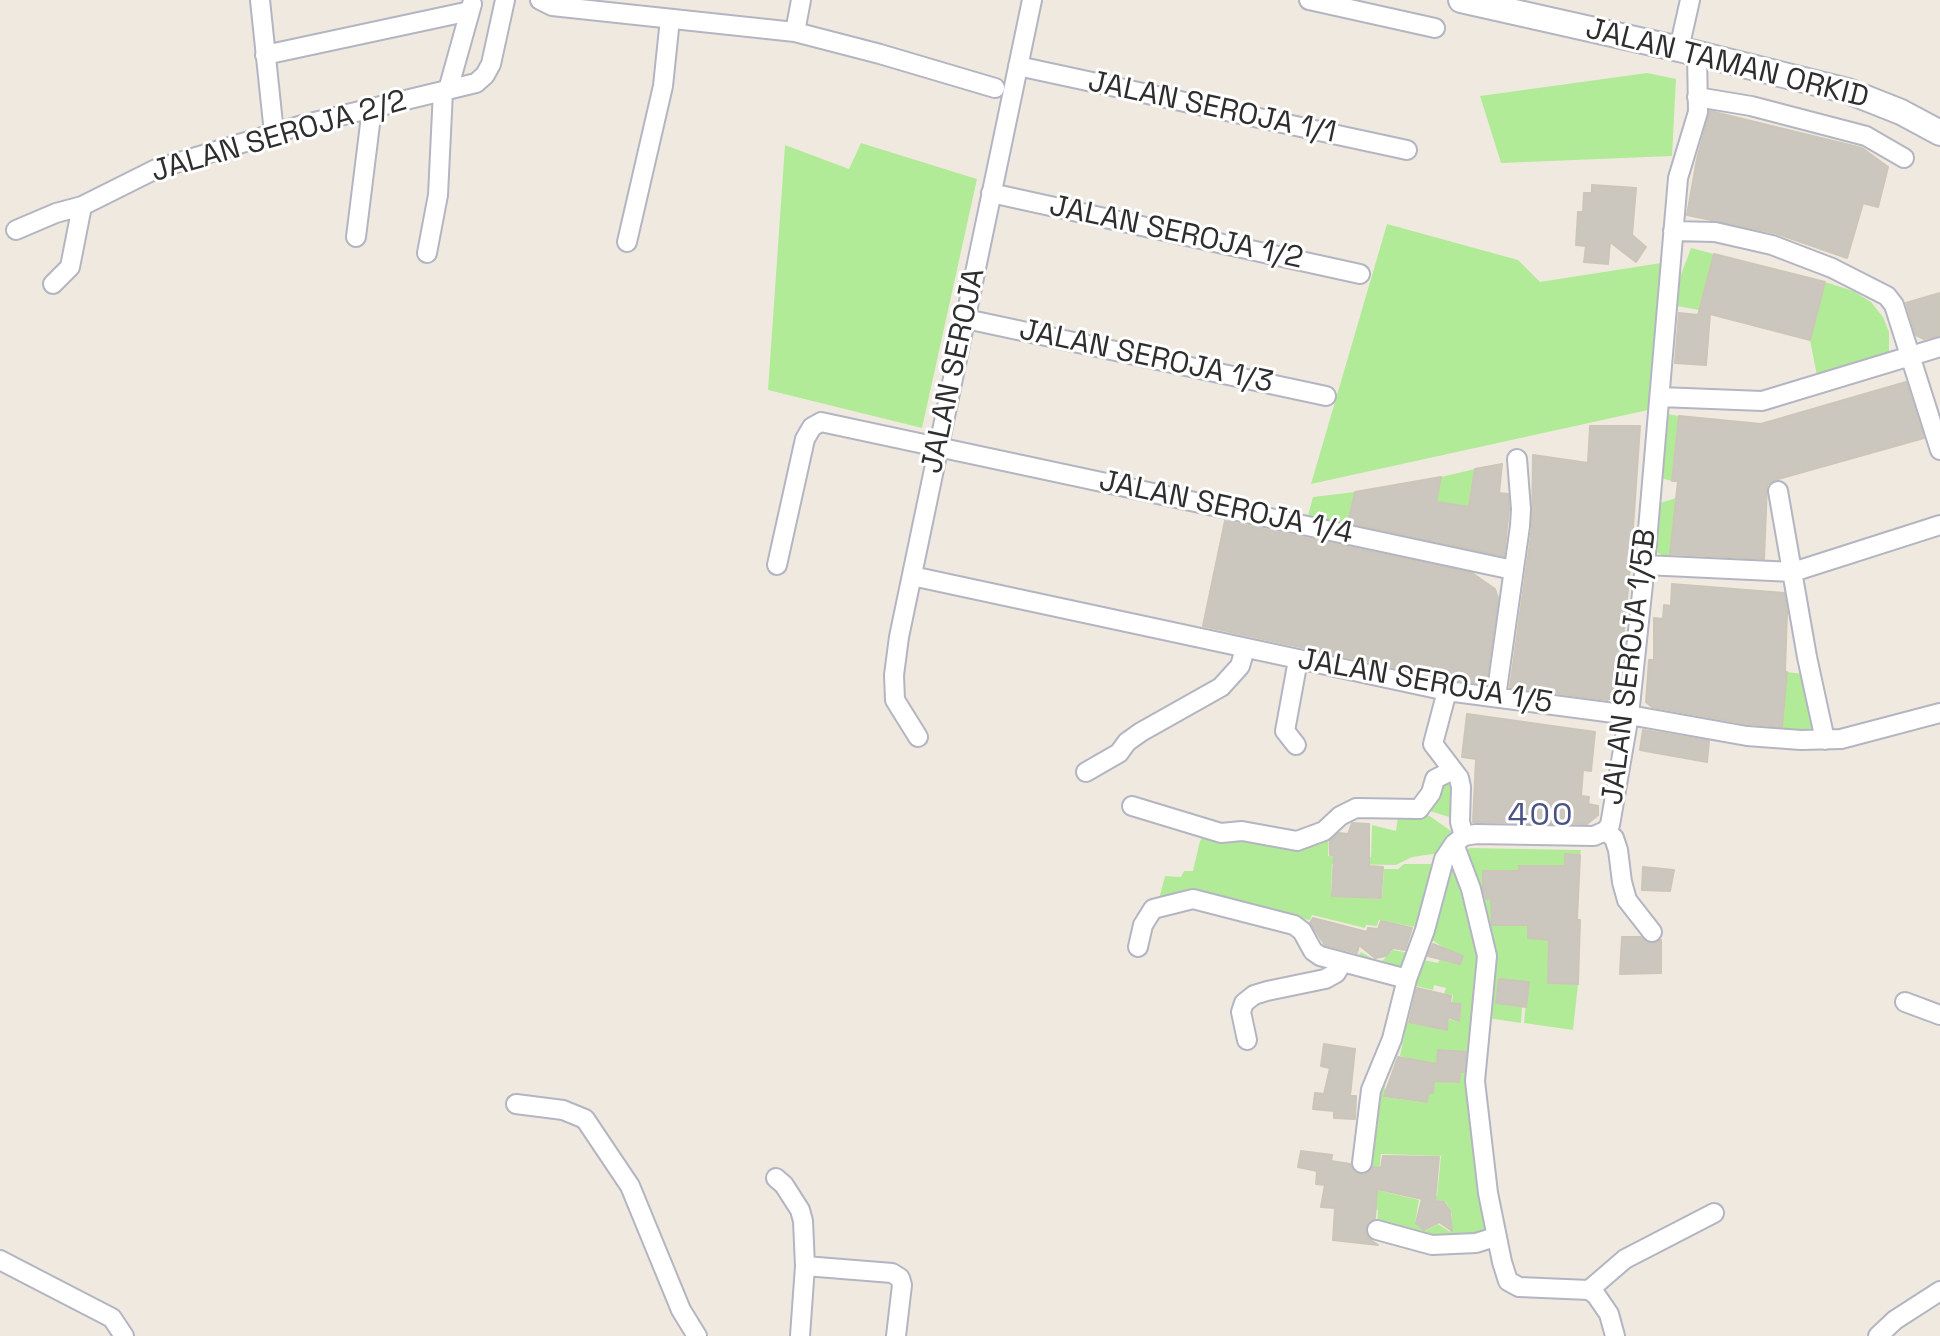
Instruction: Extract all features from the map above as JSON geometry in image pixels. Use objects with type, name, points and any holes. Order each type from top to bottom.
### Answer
[{"type":"main road","name":"JALAN TAMAN ORKID","points":[[1461,0],[1848,91],[1901,112],[1940,133]]},
{"type":"street","points":[[260,0],[274,133]]},
{"type":"street","name":"JALAN SEROJA 2/2","points":[[16,230],[82,206],[156,169],[274,133],[476,83],[485,75],[497,44],[505,0]]},
{"type":"street","points":[[540,0],[552,6],[795,32],[995,88]]},
{"type":"street","points":[[795,32],[801,0]]},
{"type":"street","name":"JALAN SEROJA","points":[[918,737],[899,710],[894,693],[899,637],[1032,0]]},
{"type":"street","points":[[1309,0],[1435,28]]},
{"type":"street","name":"JALAN SEROJA 1/5B","points":[[1459,840],[1476,834],[1594,836],[1610,825],[1629,715],[1681,160],[1697,119],[1697,97],[1688,51],[1690,0]]},
{"type":"street","points":[[265,55],[472,6]]},
{"type":"street","points":[[427,253],[438,195],[446,91],[472,6]]},
{"type":"street","points":[[627,242],[663,86],[670,19]]},
{"type":"street","name":"JALAN SEROJA 1/1","points":[[1018,66],[1407,150]]},
{"type":"street","points":[[1697,97],[1751,106],[1866,136],[1904,158]]},
{"type":"street","points":[[356,237],[372,108]]},
{"type":"street","name":"JALAN SEROJA 1/2","points":[[991,193],[1360,274]]},
{"type":"street","points":[[53,284],[70,267],[82,206]]},
{"type":"street","points":[[1673,231],[1715,232],[1772,245],[1803,255],[1881,291],[1894,305],[1940,450]]},
{"type":"street","name":"JALAN SEROJA 1/3","points":[[966,319],[1326,396]]},
{"type":"street","points":[[1660,397],[1762,401],[1940,347]]},
{"type":"street","name":"JALAN SEROJA 1/4","points":[[777,565],[805,439],[812,427],[821,422],[1513,570]]},
{"type":"street","points":[[1496,697],[1521,509],[1517,459]]},
{"type":"street","points":[[1778,491],[1825,740]]},
{"type":"street","points":[[1645,565],[1793,572],[1940,525]]},
{"type":"street","name":"JALAN SEROJA 1/5","points":[[912,576],[1447,691],[1629,715],[1747,736],[1825,740],[1940,713]]},
{"type":"street","points":[[1086,772],[1119,753],[1127,742],[1141,732],[1221,687],[1240,666],[1245,649]]},
{"type":"street","points":[[1296,745],[1285,731],[1298,660]]},
{"type":"street","points":[[1447,691],[1433,744],[1453,770],[1461,787],[1459,840],[1487,956],[1475,1081],[1495,1237],[1508,1281],[1519,1287],[1589,1290],[1609,1314],[1615,1336]]},
{"type":"street","points":[[1132,806],[1221,833],[1242,831],[1297,841],[1324,831],[1340,816],[1356,808],[1419,809],[1431,793],[1435,779],[1453,770]]},
{"type":"street","points":[[1605,831],[1614,838],[1627,900],[1652,932]]},
{"type":"street","points":[[1362,1163],[1371,1090],[1392,1039],[1444,859],[1459,840]]},
{"type":"street","points":[[1138,947],[1143,925],[1153,909],[1193,899],[1294,925],[1302,931],[1313,951],[1407,979]]},
{"type":"street","points":[[1247,1040],[1241,1012],[1244,1003],[1254,995],[1325,979],[1336,973],[1343,962]]},
{"type":"street","points":[[1905,1002],[1940,1015]]},
{"type":"street","points":[[516,1104],[563,1110],[585,1119],[634,1195],[675,1298],[697,1336]]},
{"type":"street","points":[[776,1178],[800,1210],[803,1221],[805,1266],[800,1336]]},
{"type":"street","points":[[1589,1290],[1625,1259],[1714,1213]]},
{"type":"street","points":[[1377,1230],[1432,1245],[1476,1243],[1495,1237]]},
{"type":"street","points":[[0,1260],[112,1318],[124,1336]]},
{"type":"street","points":[[805,1266],[892,1273],[900,1278],[902,1285],[896,1336]]},
{"type":"street","points":[[1878,1336],[1895,1320],[1940,1291]]},
{"type":"green space","points":[[1647,73],[1676,79],[1672,156],[1501,163],[1480,96]]},
{"type":"green space","points":[[861,143],[977,179],[922,428],[768,390],[785,145],[849,169]]},
{"type":"green space","points":[[1387,224],[1518,260],[1540,282],[1661,263],[1648,410],[1311,484]]},
{"type":"green space","points":[[1691,248],[1714,254],[1699,310],[1677,306],[1679,280]]},
{"type":"green space","points":[[1825,282],[1853,291],[1871,302],[1883,317],[1889,332],[1889,352],[1817,376],[1810,340]]},
{"type":"green space","points":[[1667,414],[1679,416],[1672,481],[1661,478]]},
{"type":"green space","points":[[1475,469],[1469,507],[1436,502],[1441,477]]},
{"type":"green space","points":[[1355,492],[1348,526],[1307,519],[1313,497]]},
{"type":"green space","points":[[1676,498],[1670,557],[1665,557],[1653,550],[1660,503]]},
{"type":"green space","points":[[1787,672],[1804,674],[1812,732],[1782,730]]},
{"type":"green space","points":[[1441,778],[1453,781],[1457,823],[1427,810]]},
{"type":"green space","points":[[1428,815],[1457,835],[1440,853],[1412,857],[1396,865],[1332,864],[1331,896],[1382,899],[1384,869],[1398,869],[1404,864],[1441,864],[1406,970],[1354,961],[1361,952],[1380,963],[1393,950],[1410,953],[1415,927],[1379,920],[1377,926],[1366,925],[1365,928],[1312,915],[1310,920],[1301,919],[1298,924],[1158,903],[1165,876],[1181,877],[1184,871],[1193,871],[1204,835],[1329,833],[1328,856],[1371,857],[1372,825],[1396,831],[1398,817]]},
{"type":"green space","points":[[1470,848],[1581,850],[1580,855],[1565,855],[1564,874],[1546,866],[1520,866],[1519,878],[1504,871],[1483,872],[1483,899],[1491,898],[1492,925],[1505,925],[1505,919],[1555,919],[1549,983],[1578,984],[1573,1030],[1524,1023],[1528,982],[1499,979],[1496,1003],[1522,1007],[1521,1023],[1487,1018],[1465,851]]},
{"type":"green space","points":[[1455,857],[1480,930],[1475,1059],[1493,1235],[1470,1241],[1377,1228],[1378,1210],[1365,1209],[1375,1084],[1385,1085],[1385,1097],[1427,1103],[1428,1094],[1434,1093],[1434,1076],[1418,1061],[1400,1056],[1407,1022],[1447,1031],[1449,1019],[1459,1022],[1462,1004],[1452,1003],[1453,995],[1444,994],[1446,988],[1434,985],[1433,990],[1412,985],[1423,960],[1438,963],[1446,949],[1432,940],[1438,900]],"holes":[[[1438,1050],[1470,1052],[1469,1073],[1460,1072],[1459,1083],[1436,1081]],[[1381,1154],[1441,1156],[1437,1196],[1424,1199],[1446,1202],[1452,1214],[1450,1232],[1438,1224],[1425,1231],[1415,1223],[1419,1200],[1377,1190]]]},
{"type":"building","points":[[1710,111],[1862,148],[1888,167],[1878,207],[1863,203],[1847,258],[1775,233],[1687,215]]},
{"type":"building","points":[[1592,185],[1636,188],[1632,235],[1646,247],[1636,262],[1610,242],[1608,264],[1584,262],[1586,246],[1576,245],[1578,212],[1583,212],[1584,193],[1592,193]]},
{"type":"building","points":[[1714,254],[1825,282],[1810,340],[1710,314],[1706,365],[1675,363],[1679,313],[1698,315]]},
{"type":"building","points":[[1940,293],[1940,335],[1924,339],[1916,335],[1906,303]]},
{"type":"building","points":[[1906,382],[1924,438],[1771,481],[1767,485],[1764,559],[1670,554],[1678,481],[1672,481],[1679,416],[1761,424]]},
{"type":"building","points":[[1590,426],[1640,426],[1618,695],[1607,700],[1510,687],[1532,528],[1533,455],[1588,463]]},
{"type":"building","points":[[1502,464],[1499,493],[1508,494],[1509,509],[1504,556],[1348,523],[1355,492],[1441,477],[1436,502],[1469,507],[1475,469]]},
{"type":"building","points":[[1225,521],[1472,573],[1495,589],[1498,598],[1486,684],[1449,679],[1203,626]]},
{"type":"building","points":[[1672,584],[1784,593],[1787,672],[1782,727],[1652,707],[1646,702],[1649,660],[1654,660],[1654,618],[1663,619],[1664,605],[1671,606]]},
{"type":"building","points":[[1467,714],[1595,732],[1591,771],[1583,770],[1581,796],[1589,797],[1588,804],[1598,806],[1598,815],[1587,824],[1473,822],[1476,759],[1462,757]]},
{"type":"building","points":[[1643,730],[1709,741],[1707,762],[1640,750]]},
{"type":"building","points":[[1352,823],[1369,824],[1369,866],[1383,867],[1381,898],[1332,896],[1334,855],[1330,855],[1330,841],[1339,833],[1348,834]]},
{"type":"building","points":[[1565,854],[1580,855],[1578,984],[1548,983],[1549,940],[1528,938],[1528,925],[1492,925],[1491,898],[1486,899],[1483,890],[1483,871],[1519,871],[1519,866],[1565,866]]},
{"type":"building","points":[[1643,867],[1674,870],[1670,891],[1642,890]]},
{"type":"building","points":[[1313,918],[1367,932],[1368,928],[1378,929],[1381,921],[1412,928],[1405,950],[1393,948],[1386,956],[1375,958],[1359,945],[1357,953],[1325,945],[1310,923]]},
{"type":"building","points":[[1622,937],[1641,937],[1653,944],[1661,940],[1661,973],[1620,974]]},
{"type":"building","points":[[1433,944],[1463,956],[1460,964],[1428,956]]},
{"type":"building","points":[[1499,979],[1529,982],[1526,1007],[1496,1003]]},
{"type":"building","points":[[1417,988],[1451,996],[1450,1003],[1461,1004],[1459,1021],[1448,1017],[1447,1030],[1409,1022]]},
{"type":"building","points":[[1324,1044],[1355,1049],[1350,1096],[1356,1096],[1355,1119],[1334,1118],[1334,1111],[1313,1109],[1315,1093],[1324,1094],[1330,1068],[1321,1066]]},
{"type":"building","points":[[1438,1050],[1466,1052],[1464,1072],[1460,1072],[1459,1082],[1434,1081],[1433,1093],[1428,1093],[1427,1102],[1384,1096],[1398,1057],[1437,1064]]},
{"type":"building","points":[[1301,1151],[1332,1155],[1331,1161],[1350,1164],[1354,1172],[1361,1175],[1367,1174],[1373,1167],[1381,1168],[1383,1156],[1439,1157],[1435,1201],[1444,1202],[1450,1211],[1452,1231],[1439,1222],[1424,1230],[1416,1223],[1422,1199],[1377,1189],[1375,1218],[1368,1222],[1365,1232],[1378,1245],[1333,1240],[1335,1208],[1321,1207],[1325,1185],[1316,1184],[1317,1171],[1298,1167]]},
{"type":"district","name":"400","points":[[1541,816]]}]
